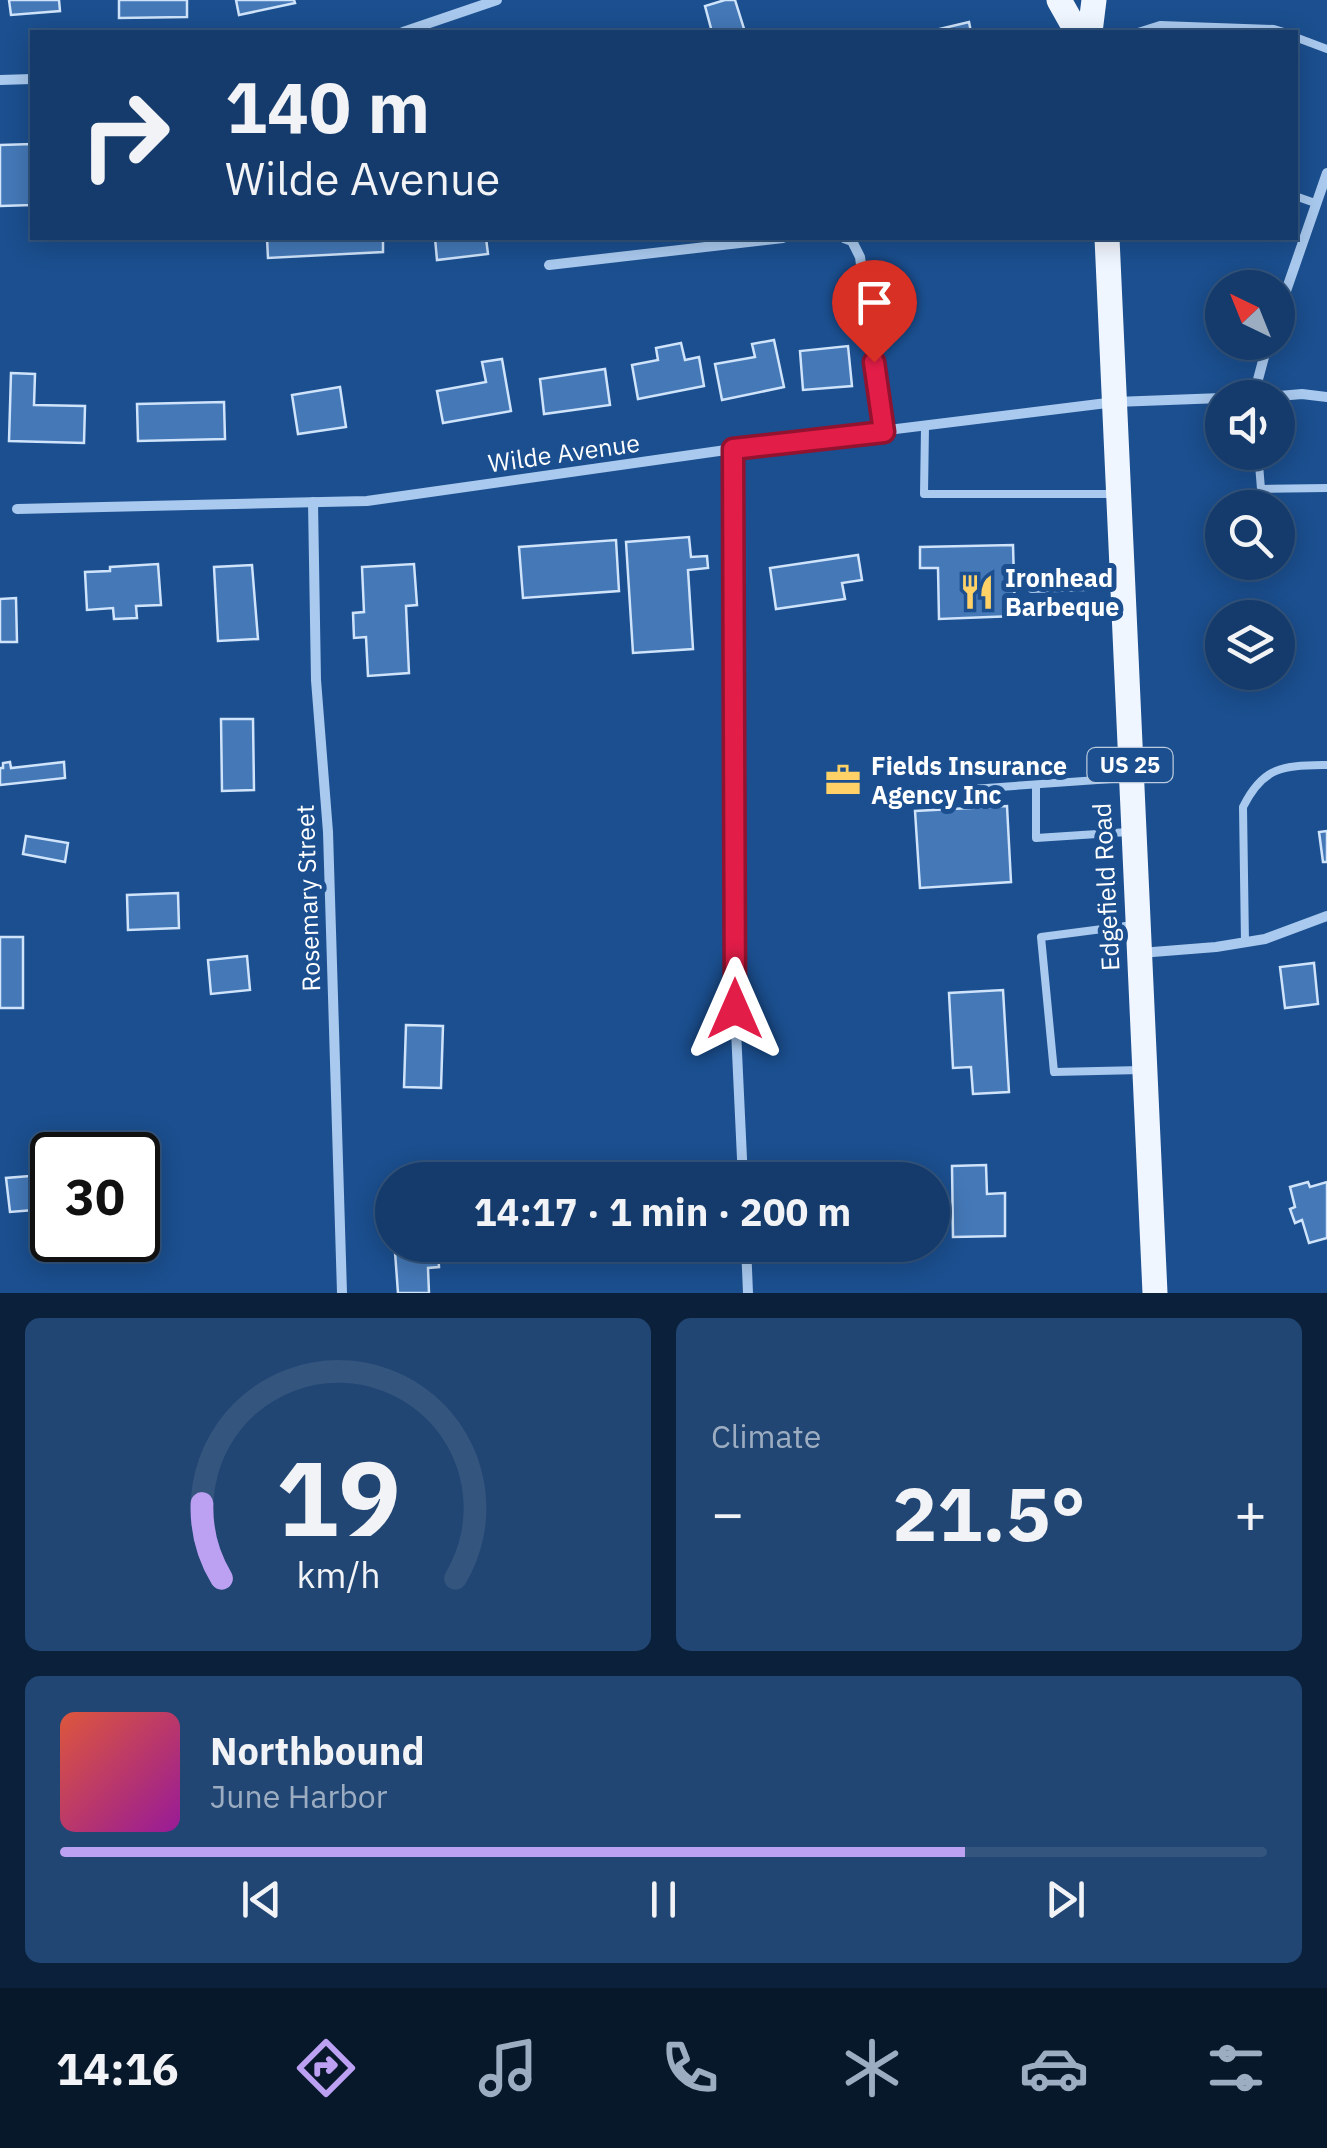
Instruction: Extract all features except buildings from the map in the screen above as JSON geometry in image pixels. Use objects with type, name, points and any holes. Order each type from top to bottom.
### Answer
[{"type":"main road","points":[[1059,0],[1076,30]]},
{"type":"main road","points":[[1090,30],[1094,0]]},
{"type":"main road","name":"Edgefield Road","points":[[1108,240],[1155,1293]]},
{"type":"street","points":[[410,30],[497,0]]},
{"type":"street","points":[[0,80],[30,79]]},
{"type":"street","points":[[1293,270],[1327,173]]},
{"type":"street","points":[[548,265],[765,240]]},
{"type":"street","points":[[849,240],[860,257],[884,432]]},
{"type":"street","points":[[1295,395],[1327,397]]},
{"type":"street","name":"Wilde Avenue","points":[[17,508],[367,501],[733,449],[1114,402],[1205,399]]},
{"type":"street","points":[[733,449],[735,1009],[742,1162]]},
{"type":"street","name":"Rosemary Street","points":[[313,502],[316,680],[328,832],[342,1293]]},
{"type":"street","points":[[1139,953],[1265,940],[1327,916]]},
{"type":"street","points":[[747,1262],[748,1293]]},
{"type":"lane","points":[[1144,30],[1160,25],[1277,30]]},
{"type":"lane","points":[[1298,38],[1327,48]]},
{"type":"lane","points":[[1298,197],[1315,203]]},
{"type":"lane","points":[[924,427],[924,494],[1119,494]]},
{"type":"lane","points":[[1259,470],[1261,489],[1327,488]]},
{"type":"lane","points":[[1032,589],[1124,586]]},
{"type":"lane","points":[[1245,943],[1243,808],[1252,789],[1284,766],[1327,765]]},
{"type":"lane","points":[[972,789],[1131,778]]},
{"type":"lane","points":[[1036,785],[1036,838],[1134,831]]},
{"type":"lane","points":[[1138,925],[1041,938],[1054,1072],[1146,1070]]},
{"type":"place","name":"Ironhead Barbeque","points":[[977,592]]},
{"type":"place","name":"Fields Insurance Agency Inc","points":[[843,780]]},
{"type":"route","points":[[735,1009],[733,449],[884,432],[874,362]]}]
